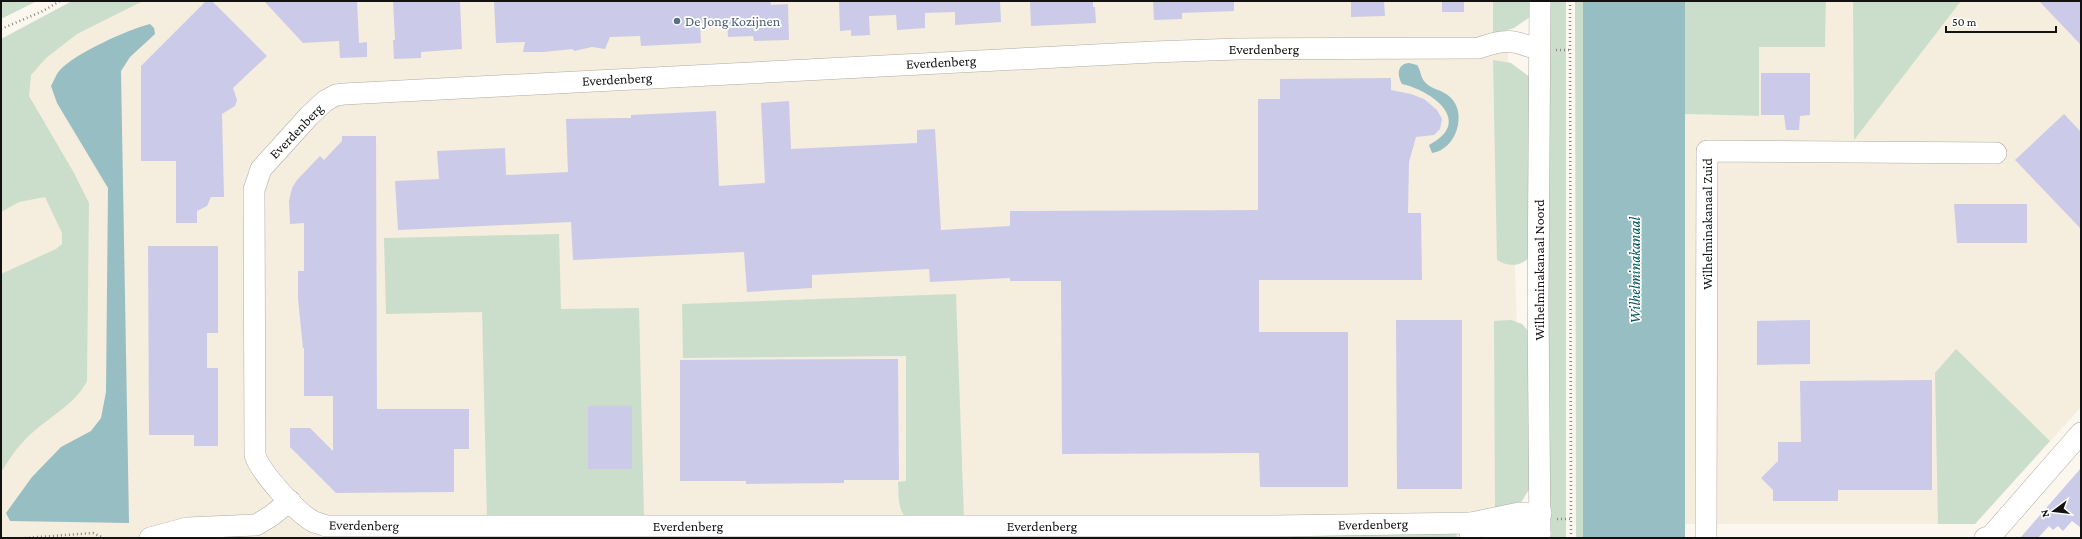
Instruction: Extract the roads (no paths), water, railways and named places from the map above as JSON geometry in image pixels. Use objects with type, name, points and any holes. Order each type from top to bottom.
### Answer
[{"type":"street","name":"Wilhelminakanaal Noord","points":[[1540,1],[1538,304],[1540,528]]},
{"type":"street","name":"Everdenberg","points":[[1539,50],[1512,56],[1492,53],[1479,48],[1238,49],[1146,52],[336,95],[325,102],[309,116],[261,169],[254,190],[255,455],[257,464],[290,501],[314,521],[326,526],[868,532],[1470,531],[1488,528],[1540,528]]},
{"type":"street","name":"Wilhelminakanaal Zuid","points":[[1706,538],[1707,151],[1996,153]]},
{"type":"street","points":[[1985,538],[1991,536],[2081,433]]},
{"type":"street","points":[[150,538],[187,528],[256,525],[271,516],[290,501]]},
{"type":"water","name":"Wilhelminakanaal","points":[[1583,1],[1685,1],[1685,538],[1583,538]]},
{"type":"water","points":[[150,24],[154,28],[155,34],[130,57],[121,71],[129,523],[10,521],[6,513],[32,477],[61,447],[91,431],[101,418],[106,392],[108,188],[57,103],[51,86],[60,70],[77,57],[102,43]]},
{"type":"water","points":[[1409,63],[1417,65],[1423,79],[1427,84],[1444,92],[1450,97],[1458,112],[1459,121],[1453,138],[1440,150],[1432,153],[1429,145],[1442,136],[1448,127],[1448,117],[1444,108],[1436,100],[1426,93],[1402,84],[1399,77],[1399,70],[1402,65]]},
{"type":"place","name":"De Jong Kozijnen","points":[[677,21]]}]
